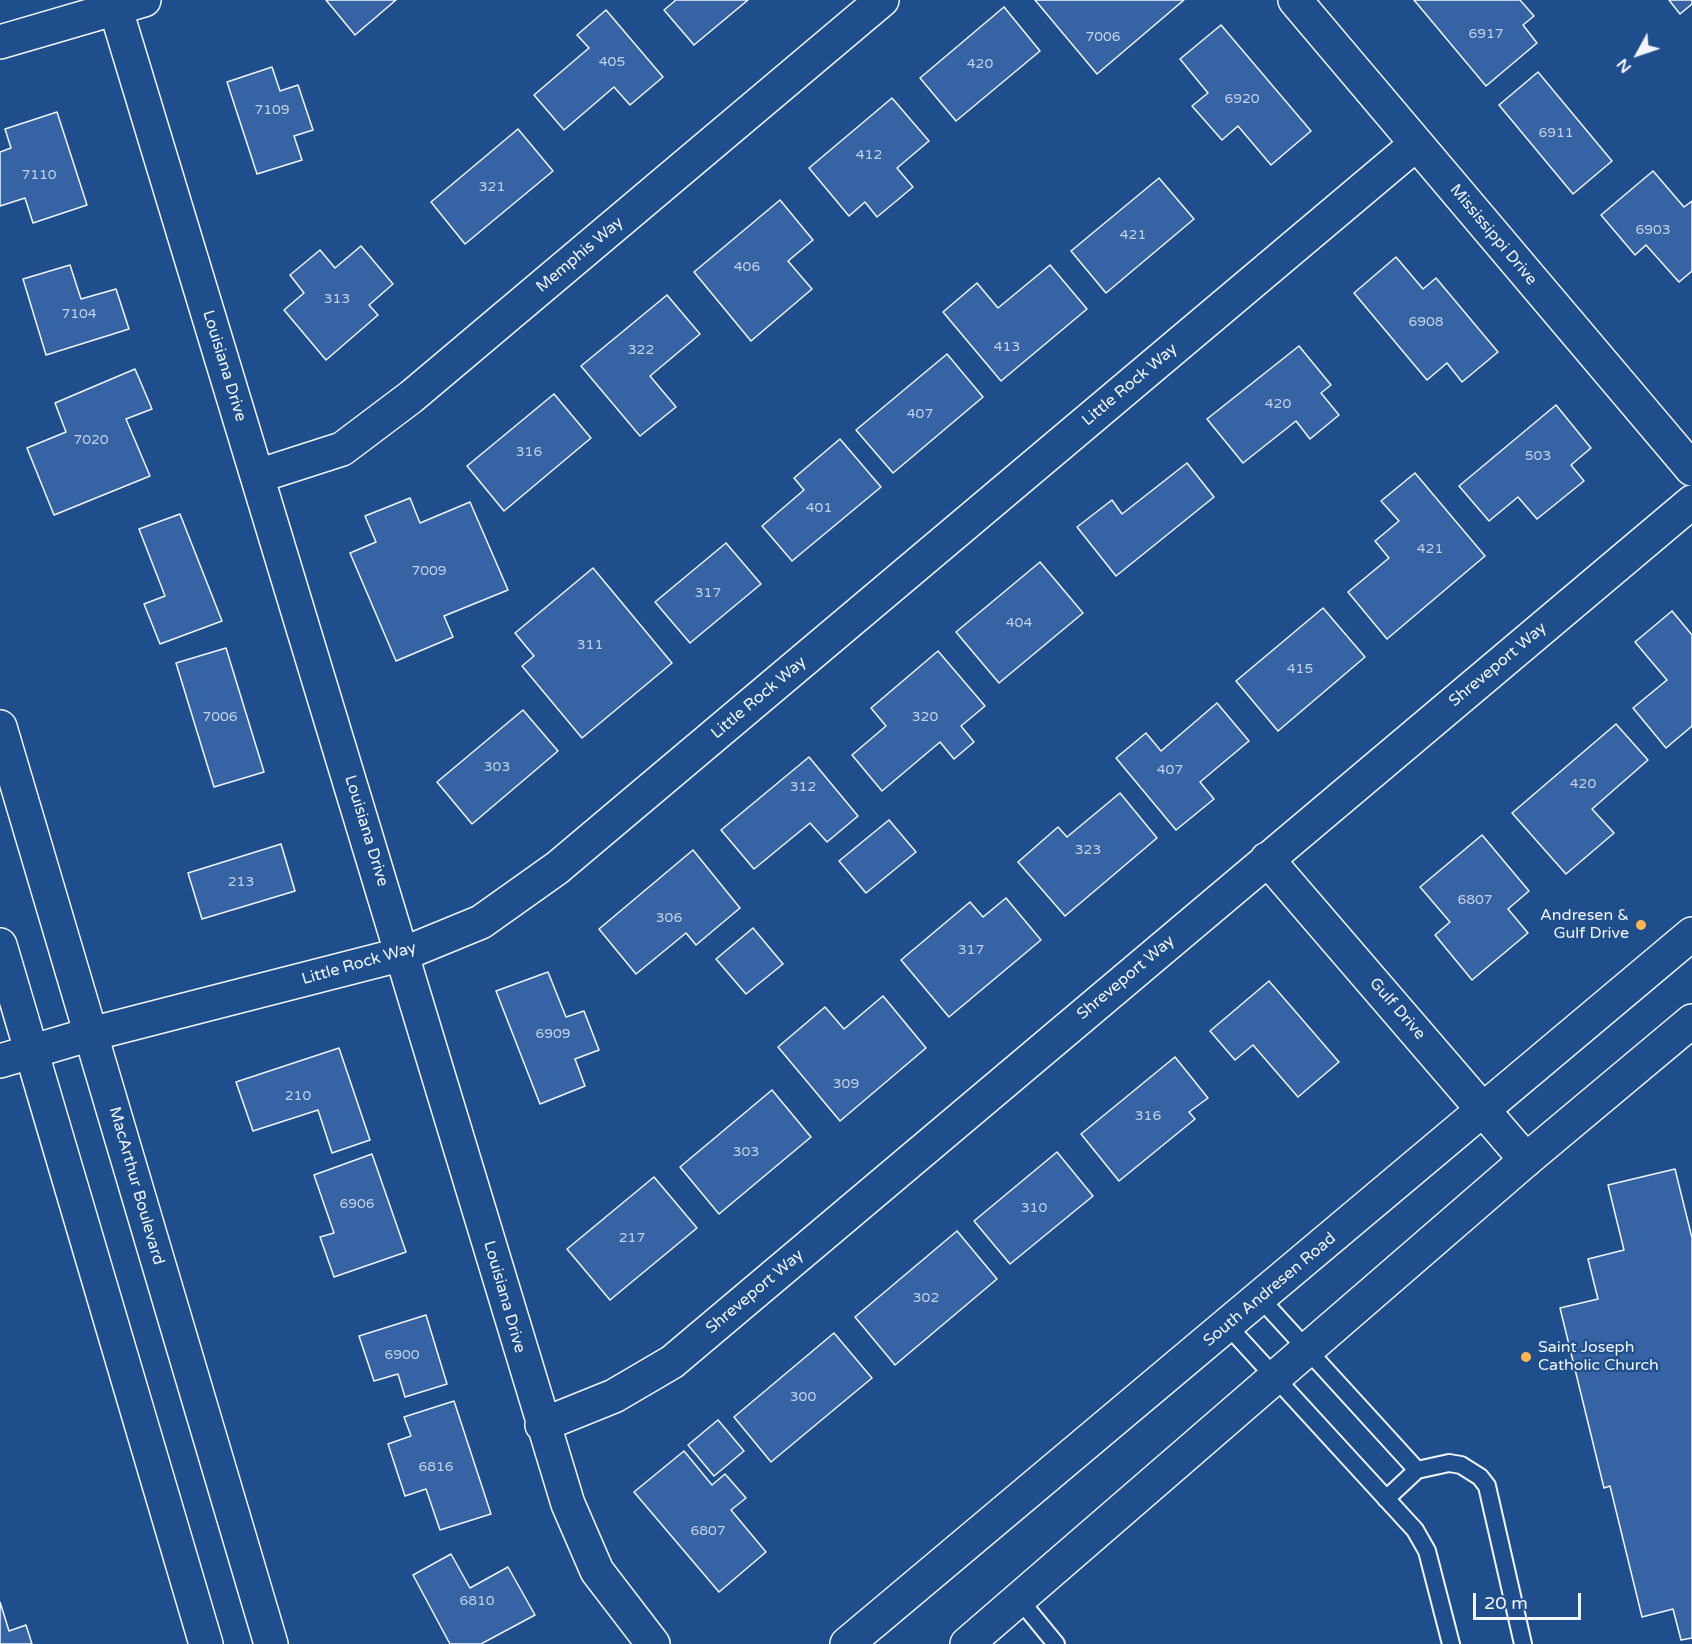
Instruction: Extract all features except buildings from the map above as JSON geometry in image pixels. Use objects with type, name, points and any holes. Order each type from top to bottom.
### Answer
[{"type":"street","name":"Memphis Way","points":[[258,476],[342,449],[368,430],[420,389],[882,0]]},
{"type":"street","name":"Mississippi Drive","points":[[1295,0],[1415,145],[1692,469]]},
{"type":"street","name":"Louisiana Drive","points":[[124,3],[258,476],[403,954],[542,1425],[568,1504],[597,1571],[653,1644]]},
{"type":"street","points":[[0,42],[124,3]]},
{"type":"street","name":"Little Rock Way","points":[[0,1061],[403,954],[481,922],[557,868],[1415,145]]},
{"type":"street","name":"Shreveport Way","points":[[542,1425],[614,1396],[672,1362],[1692,502]]},
{"type":"street","name":"MacArthur Boulevard","points":[[0,727],[271,1644]]},
{"type":"street","name":"Gulf Drive","points":[[1267,858],[1526,1160]]},
{"type":"street","name":"South Andresen Road","points":[[847,1644],[1692,934]]},
{"type":"street","points":[[0,945],[206,1644]]},
{"type":"street","points":[[967,1644],[1526,1160],[1692,1021]]},
{"type":"lane","points":[[1260,1299],[1417,1470]]},
{"type":"lane","points":[[1227,1325],[1415,1530],[1427,1551],[1451,1644]]},
{"type":"lane","points":[[1386,1499],[1417,1470],[1449,1463],[1471,1470],[1487,1486],[1523,1644]]},
{"type":"lane","points":[[1019,1599],[1056,1644]]},
{"type":"place","name":"Andresen & Gulf Drive","points":[[1641,925]]},
{"type":"place","name":"Saint Joseph Catholic Church","points":[[1526,1357]]}]
